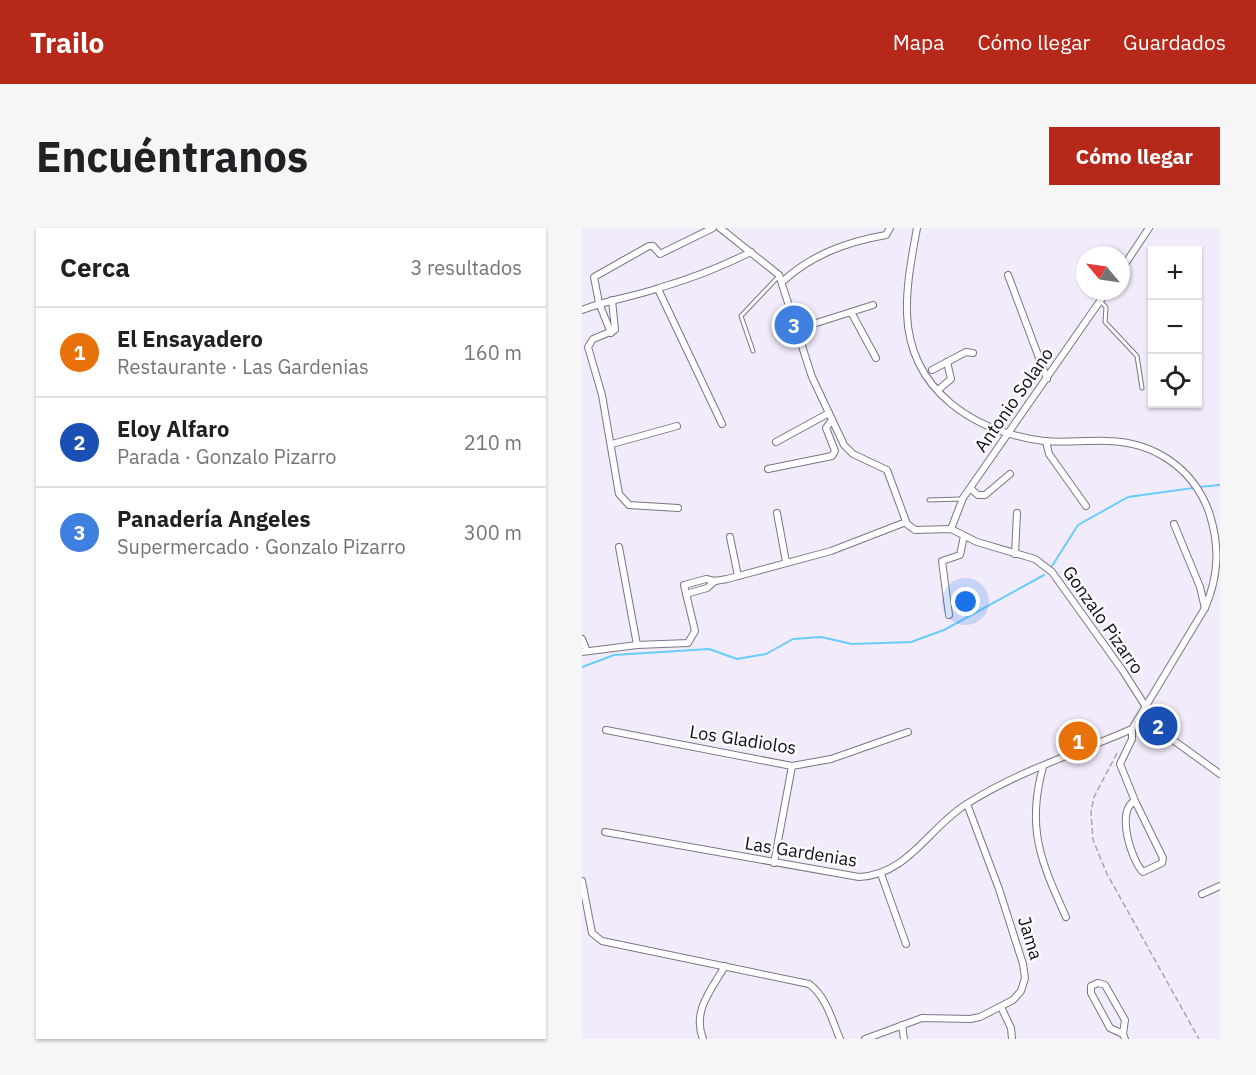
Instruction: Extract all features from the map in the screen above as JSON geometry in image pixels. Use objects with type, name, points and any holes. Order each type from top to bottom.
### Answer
[{"type":"street","points":[[611,333],[593,281],[597,275],[649,246],[653,246],[660,254],[713,228]]},
{"type":"street","points":[[686,594],[707,588],[717,581],[831,551],[906,522],[887,470],[849,451],[832,420],[795,330],[779,275],[720,228]]},
{"type":"street","points":[[782,282],[811,258],[845,245],[886,235],[890,228]]},
{"type":"street","points":[[916,228],[907,297],[909,331],[921,363],[938,390],[975,422],[1009,434],[1046,441],[1127,442],[1159,453],[1185,471],[1201,494],[1216,535],[1218,564],[1216,579],[1205,608],[1132,729],[1132,739],[1120,764],[1163,858],[1162,863],[1143,873],[1128,838],[1125,821],[1127,808],[1135,801]]},
{"type":"street","points":[[1130,256],[1149,228]]},
{"type":"street","points":[[582,310],[599,303],[658,289],[727,264],[751,252]]},
{"type":"street","points":[[1008,275],[1047,379]]},
{"type":"street","points":[[658,289],[722,424]]},
{"type":"street","points":[[612,300],[617,326],[611,333],[592,339],[585,348],[612,444],[617,486],[623,501],[629,505],[678,508]]},
{"type":"street","name":"Antonio Solano","points":[[951,529],[963,498],[1100,301]]},
{"type":"street","points":[[795,330],[873,305]]},
{"type":"street","points":[[851,312],[876,358]]},
{"type":"street","points":[[932,370],[966,352],[973,353]]},
{"type":"street","points":[[938,390],[951,379],[947,362]]},
{"type":"street","points":[[776,442],[829,413]]},
{"type":"street","points":[[768,469],[832,456],[835,451],[826,428],[832,420]]},
{"type":"street","points":[[612,444],[676,426]]},
{"type":"street","points":[[1046,441],[1049,454],[1086,506]]},
{"type":"street","points":[[971,489],[978,495],[985,495],[1010,474]]},
{"type":"street","points":[[777,513],[786,562]]},
{"type":"street","points":[[1015,554],[1017,513]]},
{"type":"street","name":"Gonzalo Pizarro","points":[[906,522],[915,530],[951,529],[964,536],[1035,559],[1052,572],[1123,671],[1162,732],[1220,774]]},
{"type":"street","points":[[1174,524],[1200,587],[1205,608]]},
{"type":"street","points":[[949,615],[941,565],[944,558],[960,555],[964,536]]},
{"type":"street","points":[[730,537],[738,576]]},
{"type":"street","points":[[619,547],[637,645]]},
{"type":"street","points":[[582,639],[584,651],[690,641],[695,631],[684,585],[706,579],[717,581]]},
{"type":"street","name":"Las Gardenias","points":[[605,832],[858,877],[881,874],[905,860],[967,804],[1043,767],[1132,729]]},
{"type":"street","name":"Los Gladiolos","points":[[606,730],[792,766],[831,759],[908,732]]},
{"type":"street","points":[[774,863],[792,766]]},
{"type":"street","points":[[1043,767],[1037,807],[1037,846],[1045,872],[1066,917]]},
{"type":"street","name":"Jama","points":[[865,1039],[922,1018],[970,1019],[1001,1007],[1021,991],[1025,978],[999,889],[967,804]]},
{"type":"street","points":[[881,874],[906,944]]},
{"type":"street","points":[[582,881],[592,933],[595,937],[602,941],[808,984],[817,989],[840,1039]]},
{"type":"street","points":[[1202,894],[1220,886]]},
{"type":"street","points":[[704,1039],[698,1017],[701,1006],[725,966]]},
{"type":"street","points":[[1098,982],[1105,986],[1125,1020],[1124,1036],[1110,1028],[1091,993],[1091,986],[1098,982]]},
{"type":"street","points":[[1001,1007],[1011,1028],[1012,1039]]},
{"type":"street","points":[[902,1025],[904,1039]]},
{"type":"lane","points":[[753,351],[741,316],[779,275]]},
{"type":"lane","points":[[1100,301],[1106,307],[1105,322],[1137,356],[1142,388]]},
{"type":"lane","points":[[929,500],[963,498]]},
{"type":"path","points":[[1122,745],[1094,797],[1091,812],[1094,840],[1107,874],[1200,1039]]},
{"type":"waterway","points":[[1199,487],[1220,485]]},
{"type":"waterway","points":[[1052,566],[1078,525],[1128,497],[1193,488]]},
{"type":"waterway","points":[[582,667],[614,655],[709,649],[737,659],[766,654],[793,639],[821,637],[852,644],[911,642],[944,630],[1044,575]]},
{"type":"place","name":"Panadería Angeles","points":[[794,325]]},
{"type":"place","name":"Eloy Alfaro","points":[[1158,726]]},
{"type":"place","name":"El Ensayadero","points":[[1078,741]]}]
